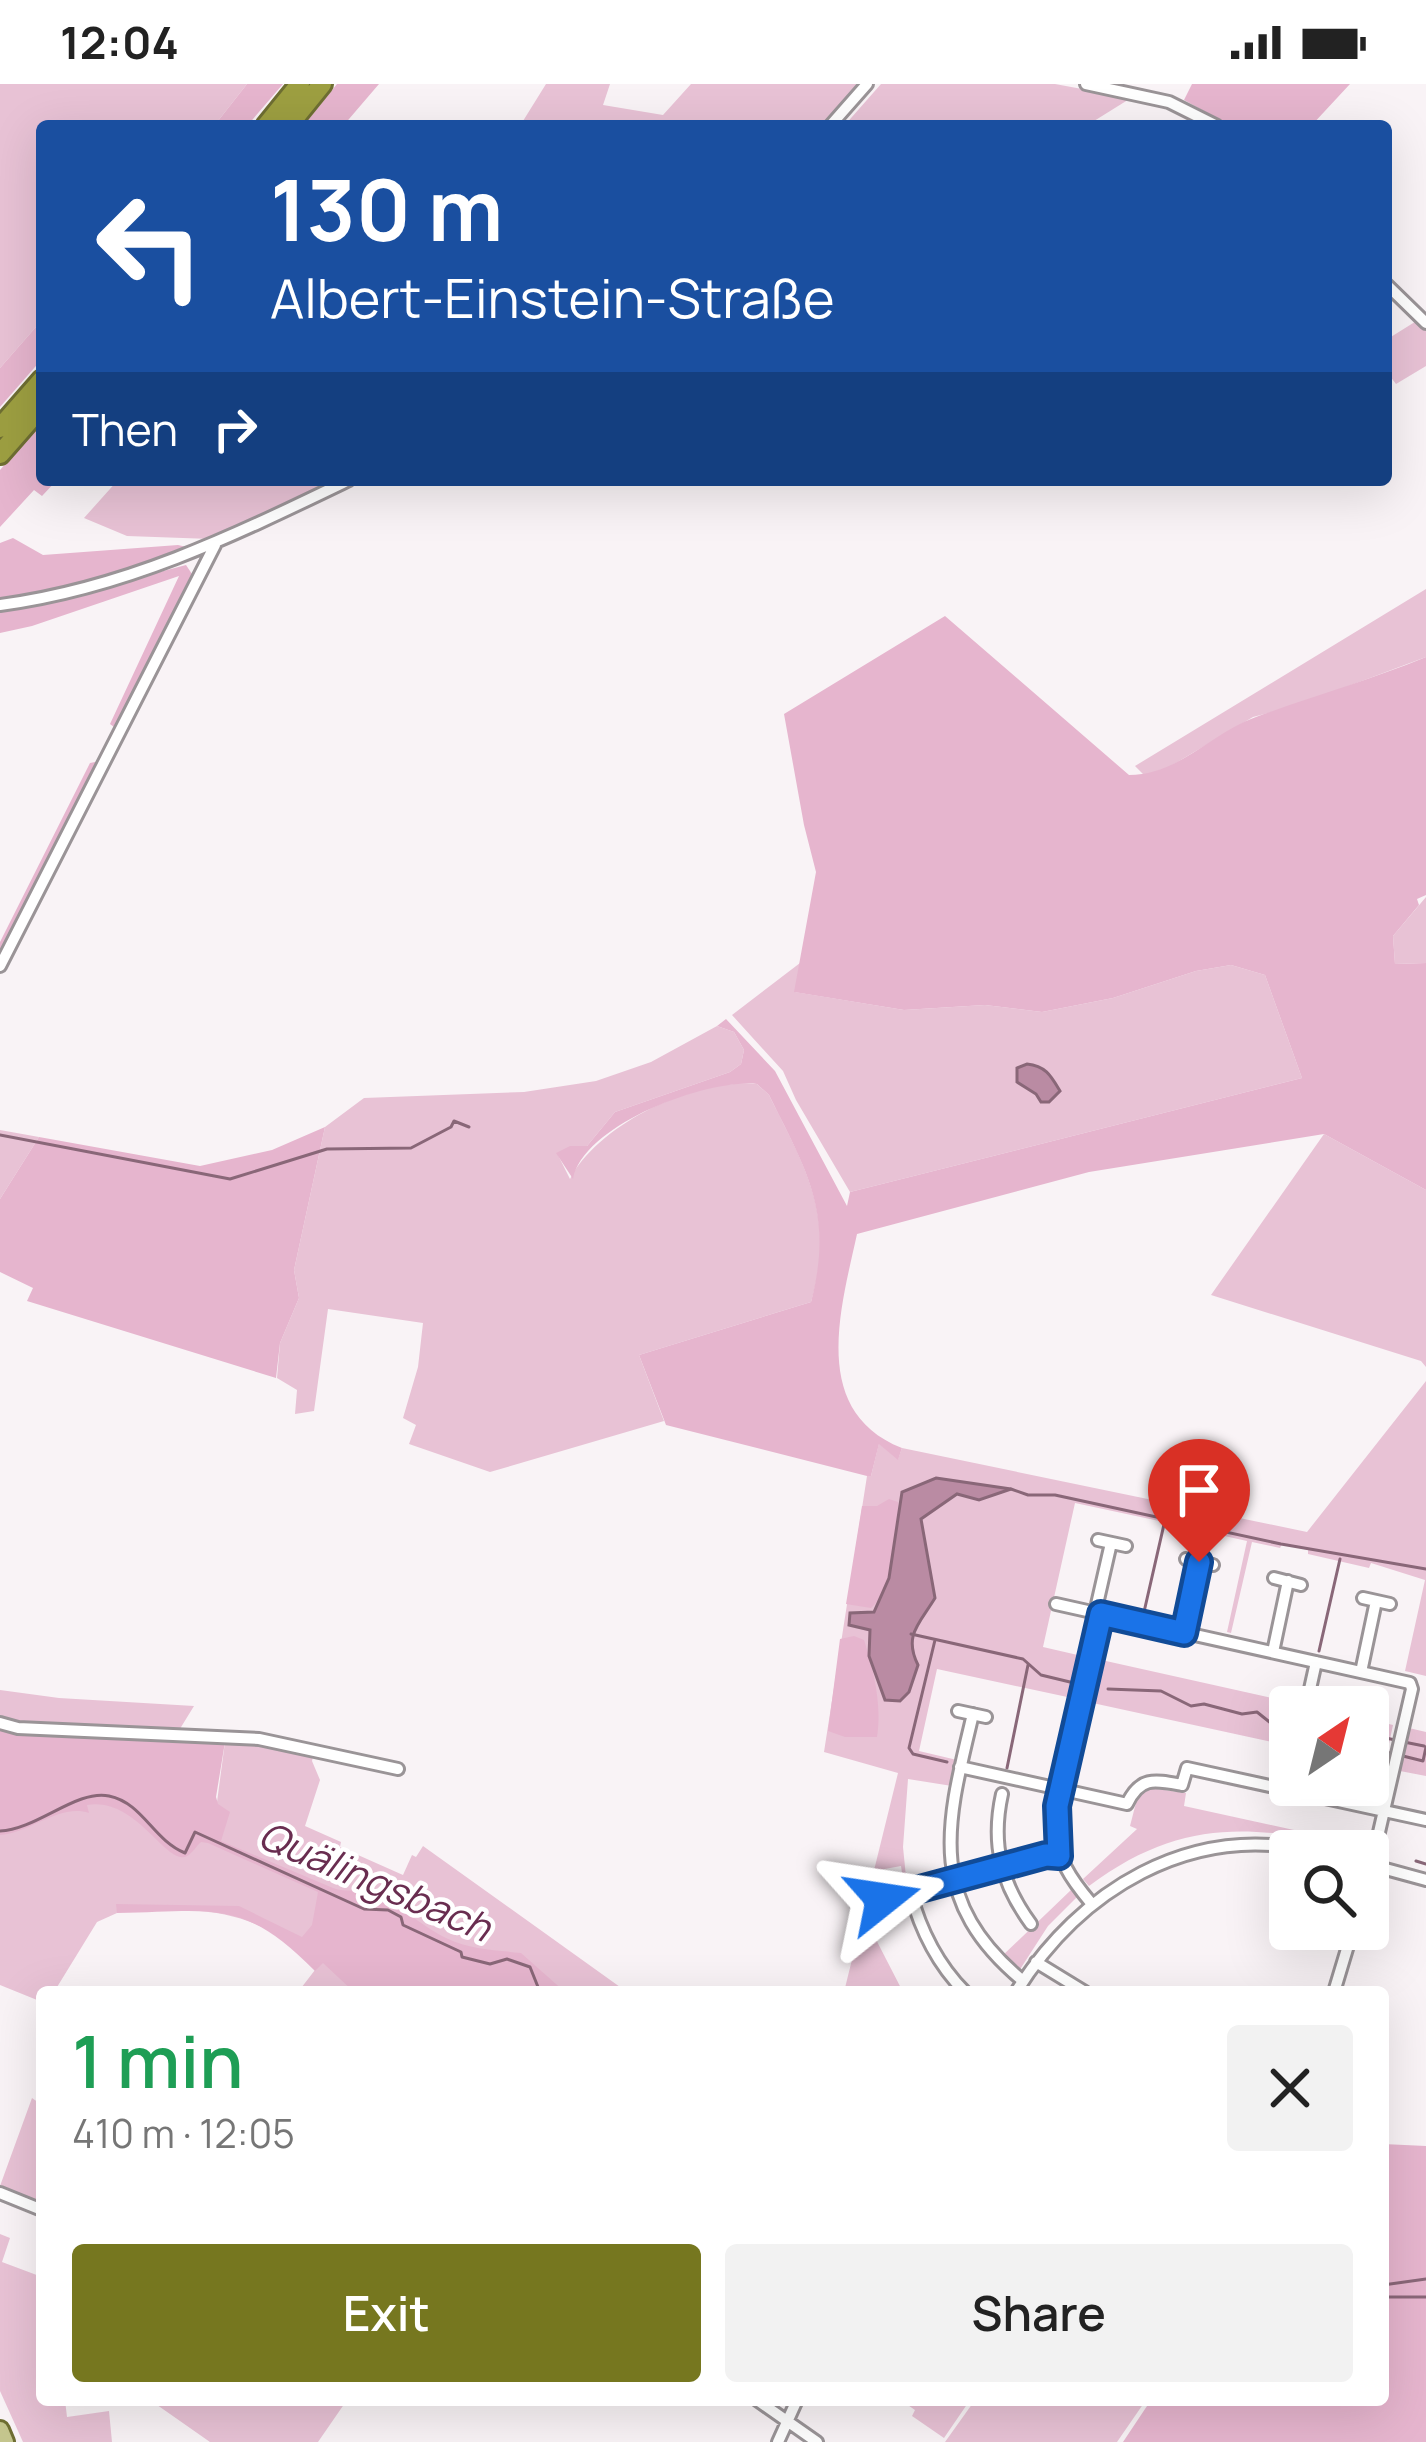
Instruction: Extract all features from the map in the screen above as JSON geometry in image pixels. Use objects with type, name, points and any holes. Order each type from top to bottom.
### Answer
[{"type":"highway","points":[[271,120],[300,84]]},
{"type":"highway","points":[[292,120],[322,84]]},
{"type":"highway","points":[[0,428],[36,387]]},
{"type":"highway","points":[[0,454],[36,413]]},
{"type":"main road","points":[[0,2430],[5,2442]]},
{"type":"street","points":[[835,120],[867,84]]},
{"type":"street","points":[[1086,84],[1169,102],[1205,120]]},
{"type":"street","points":[[1392,290],[1426,323]]},
{"type":"street","points":[[0,605],[94,588],[214,545],[337,486]]},
{"type":"street","points":[[0,966],[214,545]]},
{"type":"street","points":[[1098,1540],[1126,1546]]},
{"type":"street","points":[[1091,1903],[1059,1856],[1055,1826],[1112,1543]]},
{"type":"street","points":[[1184,1633],[1192,1561],[1213,1565]]},
{"type":"street","points":[[1273,1652],[1281,1580],[1301,1585]]},
{"type":"street","points":[[1361,1672],[1376,1601]]},
{"type":"street","points":[[1056,1604],[1426,1685]]},
{"type":"street","points":[[1311,1686],[1316,1662]]},
{"type":"street","points":[[1380,1830],[1411,1683]]},
{"type":"street","points":[[958,1711],[980,1716],[960,1767],[950,1812],[956,1880],[982,1936],[1020,1986],[1091,1903],[1138,1871],[1161,1862],[1269,1846]]},
{"type":"street","points":[[0,1723],[18,1728],[259,1739],[398,1769]]},
{"type":"street","points":[[960,1767],[1126,1804],[1144,1781],[1182,1785],[1186,1768],[1426,1820]]},
{"type":"street","points":[[1001,1794],[996,1832],[1001,1867],[1012,1896],[1031,1924]]},
{"type":"street","points":[[883,1899],[1046,1855],[1059,1856]]},
{"type":"street","points":[[1389,1870],[1426,1880]]},
{"type":"street","points":[[910,1891],[933,1949],[960,1986]]},
{"type":"street","points":[[1336,1986],[1347,1950]]},
{"type":"street","points":[[1036,1962],[1075,1986]]},
{"type":"street","points":[[0,2193],[36,2208]]},
{"type":"street","points":[[765,2406],[817,2442]]},
{"type":"street","points":[[778,2442],[795,2406]]},
{"type":"shaded area","points":[[0,84],[247,84],[219,120],[36,120],[36,327],[0,368]]},
{"type":"shaded area","points":[[247,84],[283,84],[252,120],[219,120]]},
{"type":"shaded area","points":[[337,84],[379,84],[348,120],[308,120]]},
{"type":"shaded area","points":[[546,84],[610,84],[603,105],[663,115],[691,84],[863,84],[831,120],[524,120]]},
{"type":"shaded area","points":[[881,84],[1055,84],[1131,98],[1096,120],[849,120]]},
{"type":"shaded area","points":[[1192,84],[1350,84],[1317,120],[1220,120],[1184,100]]},
{"type":"shaded area","points":[[1418,320],[1426,329],[1426,366],[1396,384],[1392,379],[1392,336]]},
{"type":"shaded area","points":[[36,327],[36,366],[0,407],[0,368]]},
{"type":"shaded area","points":[[36,430],[36,486],[51,486],[42,496],[34,490],[0,527],[0,470]]},
{"type":"shaded area","points":[[113,486],[321,486],[211,539],[127,536],[84,518]]},
{"type":"shaded area","points":[[13,538],[43,555],[178,545],[191,548],[97,581],[0,602],[0,543]]},
{"type":"shaded area","points":[[186,565],[192,574],[114,727],[110,724],[179,576],[0,633],[0,608],[50,601]]},
{"type":"shaded area","points":[[1426,589],[1426,657],[1253,717],[1164,770],[1144,775],[1135,766]]},
{"type":"shaded area","points":[[945,616],[1129,775],[1164,768],[1256,717],[1426,657],[1426,895],[1417,899],[1419,905],[1393,936],[1395,964],[1426,963],[1426,1190],[1324,1134],[1089,1172],[857,1234],[840,1324],[843,1384],[853,1409],[873,1431],[902,1448],[898,1460],[879,1444],[871,1476],[867,1476],[666,1425],[639,1355],[811,1302],[818,1218],[805,1171],[769,1095],[757,1084],[735,1084],[650,1109],[599,1140],[582,1159],[573,1179],[556,1153],[570,1146],[587,1146],[615,1112],[741,1064],[744,1050],[734,1032],[717,1026],[726,1019],[775,1071],[847,1206],[850,1192],[1302,1078],[1265,975],[1231,965],[1042,1012],[985,1005],[904,1010],[794,992],[816,872],[784,714]]},
{"type":"shaded area","points":[[95,762],[0,958],[0,942],[90,763]]},
{"type":"shaded area","points":[[1426,897],[1426,963],[1395,964],[1393,936]]},
{"type":"shaded area","points":[[800,963],[795,992],[904,1010],[985,1005],[1042,1012],[1231,965],[1265,975],[1302,1078],[850,1192],[783,1071],[732,1015]]},
{"type":"shaded area","points":[[717,1026],[734,1032],[744,1050],[741,1064],[615,1112],[587,1146],[557,1153],[570,1179],[603,1140],[652,1108],[706,1088],[757,1084],[769,1095],[813,1194],[820,1244],[811,1302],[639,1355],[664,1421],[490,1472],[409,1444],[416,1425],[403,1418],[418,1367],[423,1323],[328,1309],[314,1411],[295,1414],[297,1390],[277,1378],[280,1343],[299,1298],[294,1270],[325,1127],[364,1098],[524,1092],[596,1081],[651,1062]]},
{"type":"shaded area","points":[[1027,1064],[1043,1069],[1060,1091],[1049,1102],[1041,1102],[1017,1082],[1017,1068]]},
{"type":"shaded area","points":[[325,1127],[294,1270],[299,1298],[280,1343],[276,1378],[27,1301],[33,1288],[0,1272],[0,1199],[39,1137],[200,1166],[272,1150]]},
{"type":"shaded area","points":[[0,1130],[39,1137],[0,1199]]},
{"type":"shaded area","points":[[1324,1134],[1426,1190],[1426,1367],[1421,1361],[1211,1295]]},
{"type":"shaded area","points":[[1426,1381],[1426,1676],[1405,1671],[1425,1580],[1371,1563],[1369,1568],[1282,1544],[1280,1548],[1252,1542],[1231,1633],[1227,1632],[1247,1541],[1194,1524],[1192,1528],[1075,1503],[1043,1647],[1082,1656],[1072,1698],[937,1669],[919,1751],[957,1760],[952,1786],[908,1779],[903,1847],[907,1887],[897,1884],[903,1879],[901,1866],[879,1870],[882,1883],[889,1888],[874,1902],[868,1924],[900,1986],[845,1986],[898,1773],[824,1752],[867,1476],[871,1476],[879,1443],[898,1459],[902,1448],[1307,1532]]},
{"type":"shaded area","points":[[936,1478],[1011,1489],[979,1500],[957,1494],[921,1519],[935,1598],[913,1637],[918,1665],[909,1692],[900,1701],[885,1700],[869,1656],[870,1630],[849,1625],[850,1613],[874,1612],[889,1578],[902,1492]]},
{"type":"shaded area","points":[[889,1499],[898,1502],[898,1515],[886,1587],[871,1608],[846,1604],[862,1506],[877,1506]]},
{"type":"shaded area","points":[[840,1639],[864,1640],[874,1676],[877,1737],[845,1737],[828,1731]]},
{"type":"shaded area","points":[[1097,1659],[1269,1697],[1269,1741],[1088,1702]]},
{"type":"shaded area","points":[[0,1690],[194,1706],[178,1732],[19,1725],[0,1719]]},
{"type":"shaded area","points":[[0,1726],[225,1742],[216,1797],[230,1812],[221,1841],[333,1888],[380,1897],[455,1942],[521,1953],[558,1986],[348,1986],[323,1963],[315,1971],[289,1947],[246,1920],[203,1911],[117,1913],[116,1904],[239,1906],[302,1937],[312,1925],[318,1892],[208,1843],[201,1842],[189,1855],[179,1857],[136,1821],[105,1805],[87,1805],[89,1813],[67,1812],[0,1835]]},
{"type":"shaded area","points":[[0,1728],[217,1802],[225,1742],[314,1752],[312,1761],[320,1780],[305,1826],[403,1875],[412,1855],[416,1857],[423,1846],[619,1986],[303,1986],[315,1970],[293,1948],[249,1921],[200,1911],[117,1908],[117,1913],[97,1922],[58,1986],[36,1986],[36,2000],[0,1985]]},
{"type":"shaded area","points":[[1409,1728],[1426,1732],[1426,1776],[1400,1771]]},
{"type":"shaded area","points":[[1150,1788],[1186,1793],[1184,1806],[1294,1830],[1191,1837],[1124,1863],[1089,1886],[1083,1879],[1137,1829],[1130,1826],[1138,1795]]},
{"type":"shaded area","points":[[1071,1890],[1077,1897],[1048,1926],[1017,1974],[1001,1957]]},
{"type":"shaded area","points":[[32,2098],[36,2101],[36,2202],[0,2186]]},
{"type":"shaded area","points":[[1389,2144],[1426,2146],[1426,2442],[1123,2442],[1147,2406],[1389,2406]]},
{"type":"shaded area","points":[[0,2234],[10,2238],[2,2262],[36,2275],[36,2406],[66,2406],[67,2417],[109,2411],[112,2442],[23,2442],[0,2391]]},
{"type":"shaded area","points":[[159,2406],[343,2406],[318,2442],[210,2442]]},
{"type":"shaded area","points":[[909,2406],[966,2406],[944,2438],[912,2416],[915,2410]]},
{"type":"shaded area","points":[[971,2406],[1142,2406],[1117,2442],[945,2442]]},
{"type":"waterway","points":[[0,1135],[230,1179],[327,1149],[411,1148],[454,1121],[469,1127]]},
{"type":"waterway","points":[[1011,1489],[1426,1569]]},
{"type":"waterway","points":[[1144,1612],[1165,1520]]},
{"type":"waterway","points":[[1319,1651],[1340,1559]]},
{"type":"waterway","points":[[911,1634],[1023,1659],[1041,1675],[1070,1682]]},
{"type":"waterway","points":[[935,1640],[909,1748],[913,1754],[947,1762]]},
{"type":"waterway","points":[[1007,1768],[1028,1665]]},
{"type":"waterway","points":[[1108,1689],[1161,1691],[1191,1706],[1257,1712],[1269,1722]]},
{"type":"waterway","points":[[1389,1739],[1395,1740]]},
{"type":"waterway","points":[[1404,1742],[1424,1746]]},
{"type":"waterway","points":[[1403,1756],[1423,1761],[1426,1747]]},
{"type":"waterway","points":[[1389,1753],[1394,1754]]},
{"type":"waterway","name":"Quälingsbach","points":[[0,1831],[28,1824],[84,1798],[109,1796],[131,1806],[164,1840],[185,1853],[195,1832],[364,1909],[388,1910],[401,1917],[403,1925],[461,1952],[462,1957],[490,1964],[507,1959],[530,1967],[538,1986]]},
{"type":"waterway","points":[[1416,1861],[1426,1864]]},
{"type":"waterway","points":[[1389,2284],[1426,2279]]},
{"type":"waterway","points":[[1389,2297],[1426,2297]]},
{"type":"route","points":[[883,1899],[1050,1854],[1059,1856],[1057,1806],[1101,1614],[1184,1633],[1199,1562]]}]
